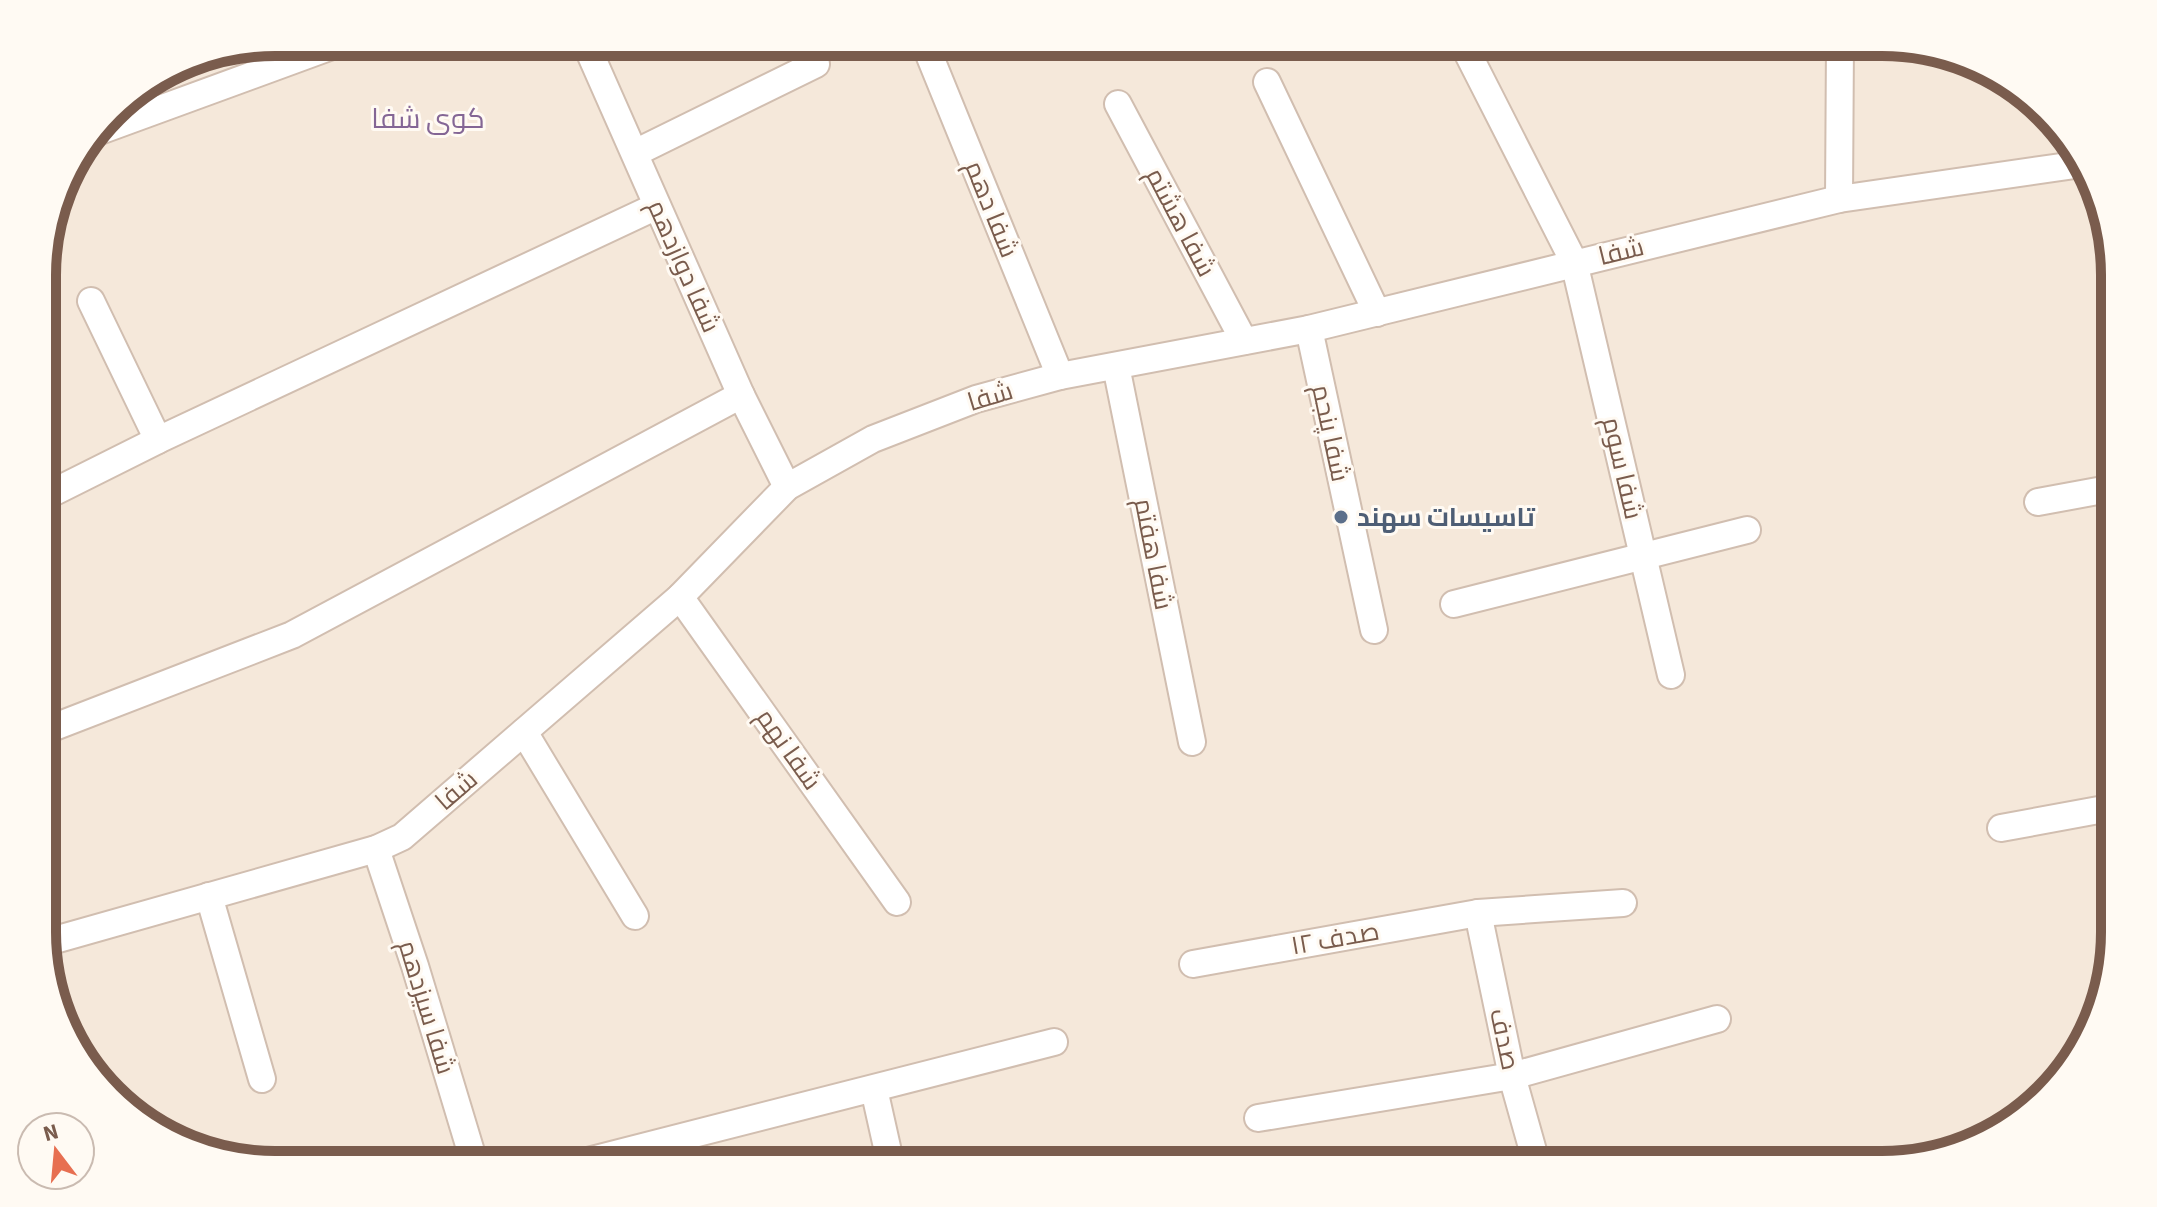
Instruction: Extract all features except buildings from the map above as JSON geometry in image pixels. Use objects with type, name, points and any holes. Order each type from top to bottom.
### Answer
[{"type":"street","points":[[116,125],[304,56]]},
{"type":"street","name":"شفا دوازدهم","points":[[591,56],[741,395],[787,487]]},
{"type":"street","name":"شفا دهم","points":[[930,56],[1060,376]]},
{"type":"street","name":"شفا سوم","points":[[1469,56],[1574,262],[1671,675]]},
{"type":"street","points":[[1839,199],[1840,56]]},
{"type":"street","points":[[635,153],[816,64]]},
{"type":"street","points":[[1267,82],[1377,313]]},
{"type":"street","name":"شفا هشتم","points":[[1118,104],[1244,341]]},
{"type":"street","name":"شفا","points":[[57,939],[376,849],[402,837],[680,597],[787,487],[873,439],[976,399],[1060,376],[1309,329],[1839,199],[2072,165]]},
{"type":"street","points":[[56,491],[657,206]]},
{"type":"street","points":[[91,301],[158,440]]},
{"type":"street","name":"شفا پنجم","points":[[1309,329],[1374,630]]},
{"type":"street","name":"شفا هفتم","points":[[1116,366],[1192,742]]},
{"type":"street","points":[[56,726],[292,635],[741,395]]},
{"type":"street","points":[[2038,502],[2101,490]]},
{"type":"street","points":[[1454,604],[1747,530]]},
{"type":"street","name":"شفا نهم","points":[[680,597],[897,902]]},
{"type":"street","points":[[524,732],[635,916]]},
{"type":"street","points":[[2001,828],[2101,810]]},
{"type":"street","name":"شفا سیزدهم","points":[[376,849],[471,1151]]},
{"type":"street","points":[[209,896],[262,1079]]},
{"type":"street","name":"صدف ۱۲","points":[[1193,964],[1478,913],[1623,903]]},
{"type":"street","name":"صدف","points":[[1478,913],[1512,1076],[1533,1151]]},
{"type":"street","points":[[1258,1118],[1512,1076],[1717,1019]]},
{"type":"street","points":[[628,1151],[1054,1042]]},
{"type":"street","points":[[874,1089],[888,1151]]},
{"type":"shaded area","points":[[1882,56],[1939,63],[1992,85],[2037,120],[2072,166],[2089,205],[2101,261],[2101,946],[2089,1002],[2072,1042],[2037,1087],[1992,1122],[1939,1144],[1896,1151],[275,1151],[218,1144],[165,1122],[120,1087],[93,1054],[73,1016],[63,989],[58,961],[58,246],[63,218],[79,178],[93,153],[120,120],[165,85],[218,63],[246,58]]},
{"type":"place","name":"تاسیسات سهند","points":[[1341,517]]},
{"type":"district","name":"کوی شفا","points":[[428,118]]}]
